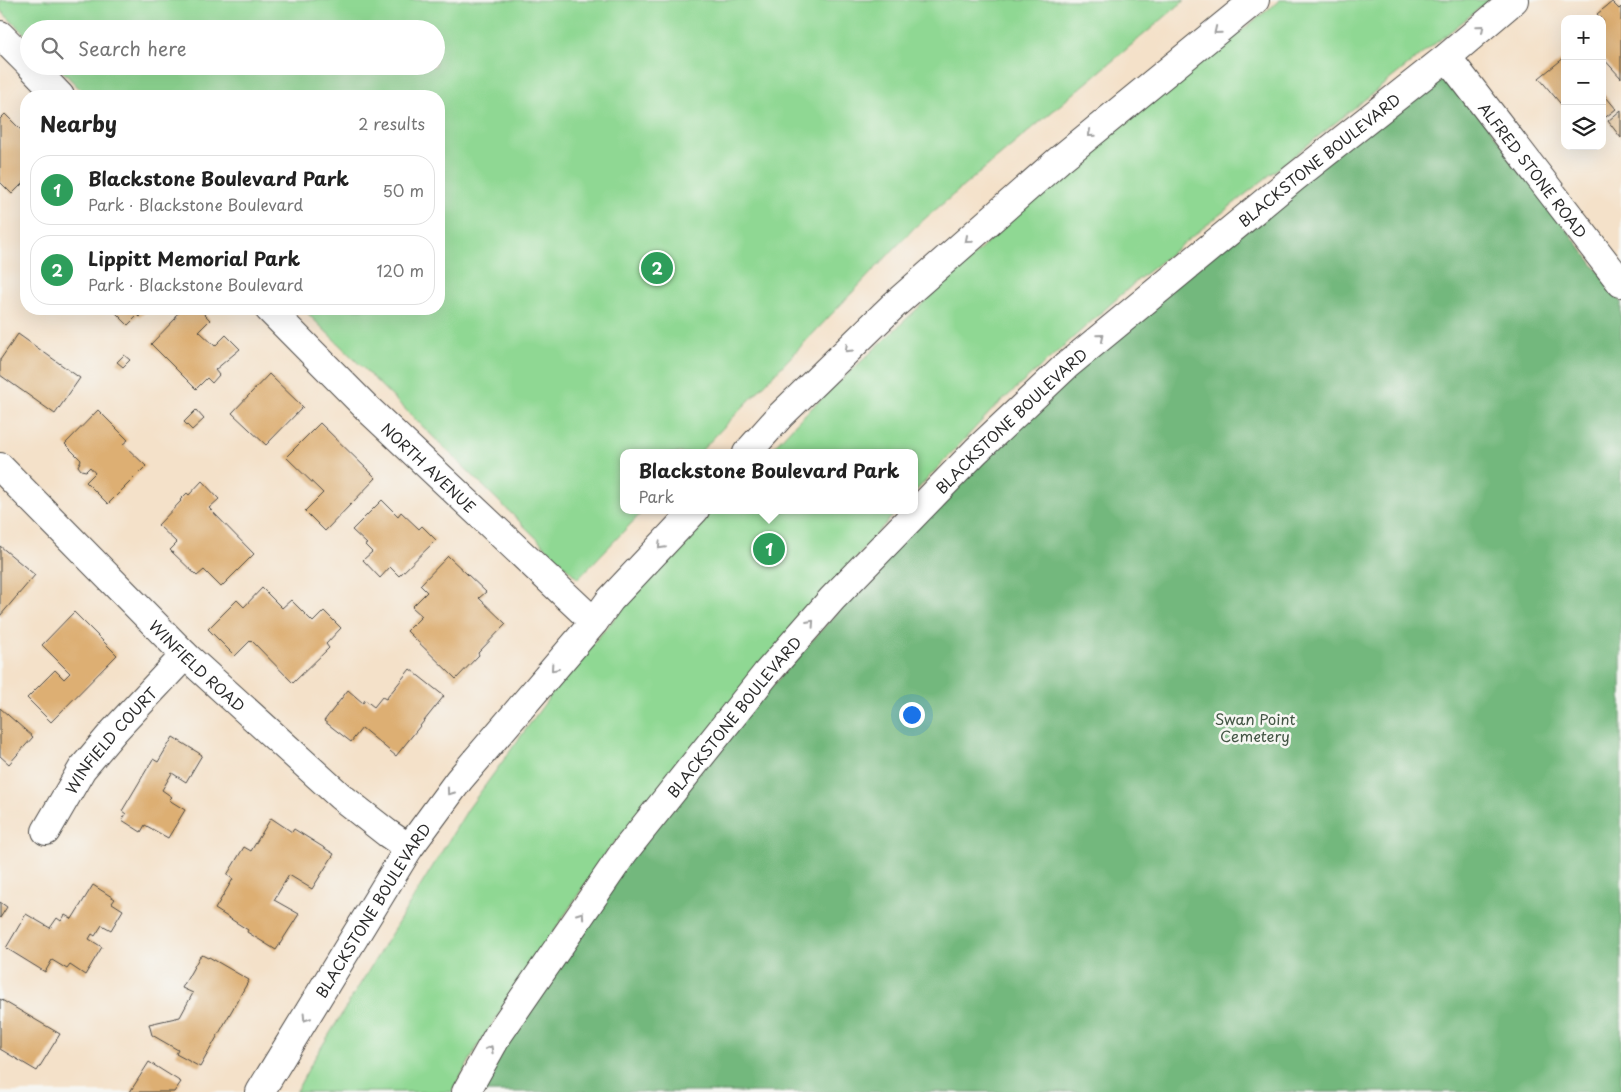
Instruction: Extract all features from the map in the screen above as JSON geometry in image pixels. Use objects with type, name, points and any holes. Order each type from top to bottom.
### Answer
[{"type":"main road","points":[[751,449],[781,415],[894,305],[1059,160],[1255,0]]},
{"type":"main road","name":"BLACKSTONE BOULEVARD","points":[[918,511],[976,451],[1066,366],[1294,178],[1447,57],[1514,0]]},
{"type":"main road","points":[[0,35],[20,55]]},
{"type":"main road","name":"ALFRED STONE ROAD","points":[[1447,57],[1621,283]]},
{"type":"main road","points":[[40,75],[54,90]]},
{"type":"main road","name":"NORTH AVENUE","points":[[275,315],[369,410],[594,622]]},
{"type":"main road","name":"WINFIELD ROAD","points":[[0,467],[185,655],[340,796],[410,848]]},
{"type":"main road","name":"BLACKSTONE BOULEVARD","points":[[260,1092],[410,848],[459,780],[594,622],[610,600],[691,514]]},
{"type":"main road","name":"BLACKSTONE BOULEVARD","points":[[466,1092],[498,1035],[624,852],[766,674],[832,599],[915,514]]},
{"type":"main road","name":"WINFIELD COURT","points":[[46,831],[82,769],[114,731],[185,655]]},
{"type":"green space","points":[[0,0],[1185,0],[915,227],[703,449],[620,449],[620,514],[640,514],[578,579],[309,315],[445,315],[445,90],[81,90],[66,75],[445,75],[445,20],[20,20],[20,29],[0,10]]},
{"type":"green space","points":[[1280,0],[1490,0],[1140,278],[992,410],[918,489],[918,449],[772,449],[800,419],[1052,182]]},
{"type":"green space","name":"Swan Point Cemetery","points":[[1440,63],[1621,301],[1621,1092],[464,1092],[563,925],[987,441]]},
{"type":"green space","points":[[709,514],[894,514],[608,850],[479,1044],[452,1092],[296,1092],[311,1064],[468,809],[561,681],[659,566]]},
{"type":"building","points":[[1612,2],[1619,9],[1621,7],[1621,78],[1606,61],[1606,15],[1597,14]]},
{"type":"building","points":[[1561,60],[1561,104],[1539,78]]},
{"type":"building","points":[[1606,97],[1616,109],[1606,117]]},
{"type":"building","points":[[1621,110],[1621,138],[1608,121]]},
{"type":"building","points":[[5,114],[20,129],[20,186],[12,194],[0,182],[0,119]]},
{"type":"building","points":[[118,315],[138,315],[128,325]]},
{"type":"building","points":[[205,315],[210,320],[199,331],[215,346],[226,335],[240,349],[215,370],[219,375],[212,383],[207,378],[196,389],[151,344],[176,318],[175,316]]},
{"type":"building","points":[[18,334],[80,378],[55,414],[0,375],[0,360]]},
{"type":"building","points":[[124,355],[130,360],[123,367],[117,362]]},
{"type":"building","points":[[269,374],[303,407],[266,445],[232,413]]},
{"type":"building","points":[[98,410],[128,440],[123,444],[146,466],[108,504],[86,482],[95,473],[90,467],[86,471],[81,470],[78,466],[81,460],[65,444]]},
{"type":"building","points":[[196,410],[204,419],[192,430],[184,422]]},
{"type":"building","points":[[320,423],[376,478],[325,531],[305,511],[323,493],[286,457]]},
{"type":"building","points":[[202,481],[219,499],[209,508],[254,554],[221,587],[204,570],[197,576],[170,550],[177,543],[158,525],[187,493],[189,495]]},
{"type":"building","points":[[382,500],[398,516],[401,512],[419,529],[422,526],[436,540],[399,576],[390,567],[380,578],[363,560],[372,552],[365,545],[367,544],[352,530]]},
{"type":"building","points":[[0,546],[35,575],[0,616]]},
{"type":"building","points":[[448,556],[486,592],[479,598],[506,624],[456,679],[407,631],[422,616],[412,607],[427,592],[420,585]]},
{"type":"building","points":[[262,588],[282,608],[291,600],[313,622],[324,611],[341,628],[326,644],[329,648],[293,683],[251,640],[235,656],[208,629],[237,600],[244,607]]},
{"type":"building","points":[[74,612],[117,655],[51,722],[27,698],[55,670],[64,679],[70,673],[42,645]]},
{"type":"building","points":[[410,669],[444,696],[396,756],[362,728],[351,742],[324,721],[348,690],[363,703],[365,700],[374,707],[382,697],[386,699]]},
{"type":"building","points":[[0,708],[33,737],[9,764],[0,756]]},
{"type":"building","points":[[173,737],[202,755],[186,782],[172,773],[162,790],[172,797],[169,800],[185,810],[168,838],[145,825],[141,832],[122,820],[126,814],[122,811],[153,759],[158,762]]},
{"type":"building","points":[[271,818],[292,832],[294,829],[334,854],[312,889],[289,875],[274,900],[299,914],[276,950],[215,909],[233,879],[227,875],[244,847],[251,851]]},
{"type":"building","points":[[93,885],[115,899],[112,903],[123,910],[111,930],[102,925],[95,936],[92,934],[89,939],[102,947],[85,975],[70,965],[67,969],[52,960],[45,972],[6,948],[26,914],[50,928],[57,918],[61,921],[65,915],[72,919]]},
{"type":"building","points":[[0,902],[7,907],[0,918]]},
{"type":"building","points":[[202,955],[209,957],[249,980],[200,1067],[176,1054],[178,1050],[152,1035],[149,1024],[180,1017],[193,993],[182,988]]},
{"type":"building","points":[[0,999],[60,1034],[37,1071],[0,1049]]},
{"type":"building","points":[[149,1062],[181,1082],[174,1092],[130,1092]]},
{"type":"place","name":"Lippitt Memorial Park","points":[[657,268]]},
{"type":"place","name":"Blackstone Boulevard Park","points":[[769,549]]}]
